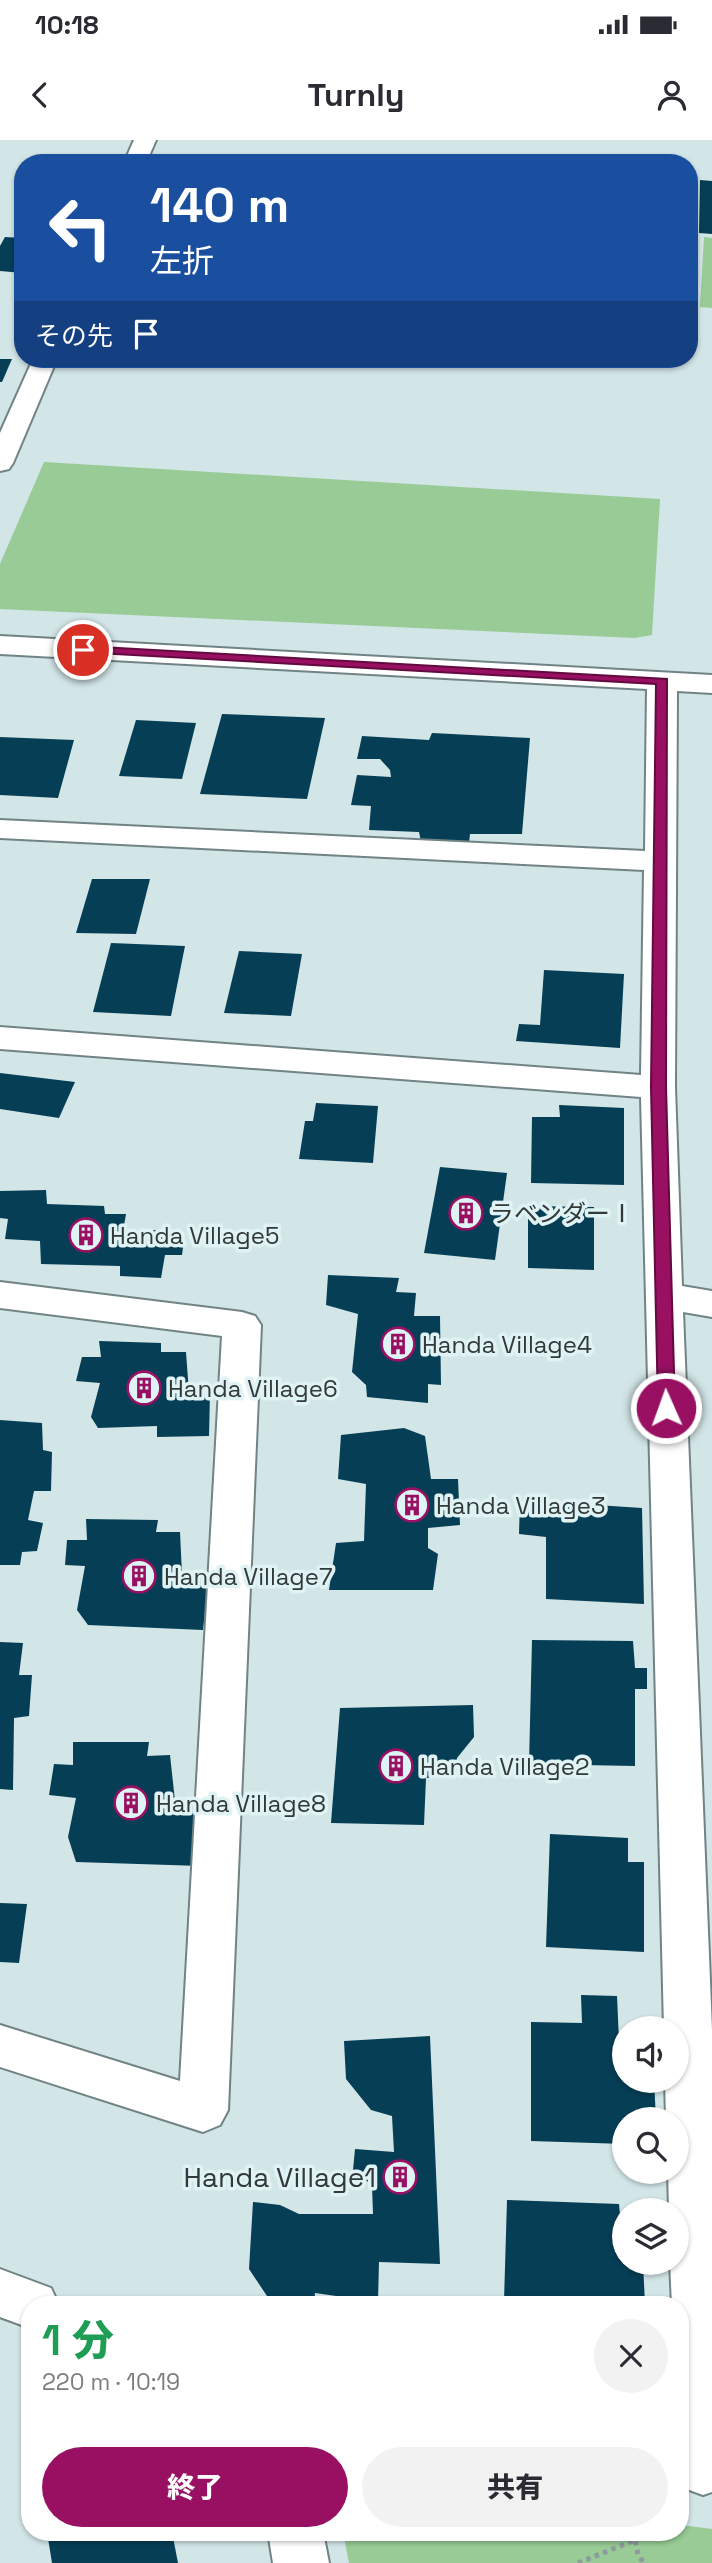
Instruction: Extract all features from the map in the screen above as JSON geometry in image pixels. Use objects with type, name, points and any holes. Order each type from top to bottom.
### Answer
[{"type":"street","points":[[0,463],[41,368]]},
{"type":"street","points":[[0,645],[712,684]]},
{"type":"street","points":[[662,681],[658,1087],[699,2468]]},
{"type":"street","points":[[0,829],[660,861]]},
{"type":"street","points":[[0,1038],[658,1087]]},
{"type":"street","points":[[0,1295],[242,1325],[203,2110],[0,2046]]},
{"type":"street","points":[[663,1296],[712,1304]]},
{"type":"street","points":[[0,2293],[21,2301]]},
{"type":"street","points":[[297,2541],[301,2563]]},
{"type":"path","points":[[578,2563],[624,2541]]},
{"type":"path","points":[[636,2541],[638,2555],[644,2563]]},
{"type":"green space","points":[[704,237],[712,238],[712,308],[700,307]]},
{"type":"green space","points":[[44,462],[660,499],[652,635],[635,638],[0,609],[0,564]]},
{"type":"green space","points":[[689,2526],[712,2529],[712,2563],[349,2563],[345,2541],[689,2541]]},
{"type":"building","points":[[700,180],[712,181],[712,234],[699,233]]},
{"type":"building","points":[[5,237],[14,238],[14,272],[0,271],[0,246]]},
{"type":"building","points":[[0,359],[12,359],[2,382],[0,382]]},
{"type":"building","points":[[222,714],[325,718],[307,799],[200,794]]},
{"type":"building","points":[[136,720],[196,723],[182,779],[119,776]]},
{"type":"building","points":[[432,733],[530,738],[522,834],[470,834],[469,843],[421,842],[419,832],[369,830],[371,806],[351,805],[357,775],[391,777],[390,770],[380,759],[357,759],[362,736],[429,740]]},
{"type":"building","points":[[0,737],[74,740],[58,798],[0,795]]},
{"type":"building","points":[[92,879],[150,879],[136,934],[76,933]]},
{"type":"building","points":[[111,943],[185,946],[171,1016],[93,1012]]},
{"type":"building","points":[[239,951],[302,954],[291,1016],[224,1013]]},
{"type":"building","points":[[544,970],[624,974],[620,1048],[516,1041],[519,1024],[540,1025]]},
{"type":"building","points":[[0,1073],[75,1082],[59,1118],[0,1109]]},
{"type":"building","points":[[316,1103],[378,1106],[373,1163],[299,1159],[305,1121],[313,1121]]},
{"type":"building","points":[[559,1105],[624,1108],[624,1185],[531,1183],[532,1117],[560,1117]]},
{"type":"building","name":"ラベンダーⅠ","points":[[440,1167],[507,1173],[495,1260],[424,1253]]},
{"type":"building","name":"Handa Village5","points":[[46,1190],[47,1204],[104,1206],[105,1214],[126,1214],[123,1231],[167,1230],[165,1239],[184,1240],[182,1255],[165,1255],[161,1278],[120,1276],[120,1266],[41,1264],[40,1241],[5,1239],[8,1219],[0,1218],[0,1191]]},
{"type":"building","points":[[528,1206],[594,1207],[594,1270],[528,1268]]},
{"type":"building","name":"Handa Village4","points":[[328,1275],[399,1278],[396,1292],[416,1293],[414,1316],[440,1316],[441,1385],[428,1384],[428,1403],[367,1397],[366,1385],[352,1372],[358,1314],[326,1305]]},
{"type":"building","name":"Handa Village6","points":[[99,1341],[161,1343],[161,1352],[186,1352],[189,1393],[210,1393],[209,1436],[157,1437],[157,1426],[98,1428],[91,1417],[100,1383],[76,1381],[82,1357],[101,1357]]},
{"type":"building","points":[[0,1420],[42,1423],[43,1450],[52,1452],[51,1491],[34,1491],[28,1520],[43,1523],[37,1551],[22,1552],[20,1565],[0,1565]]},
{"type":"building","name":"Handa Village3","points":[[404,1428],[425,1436],[431,1479],[458,1479],[460,1525],[428,1528],[428,1548],[438,1554],[433,1590],[329,1590],[336,1543],[364,1541],[366,1484],[338,1479],[341,1435]]},
{"type":"building","points":[[520,1500],[642,1508],[644,1604],[546,1599],[546,1537],[519,1534]]},
{"type":"building","name":"Handa Village7","points":[[86,1519],[158,1520],[156,1532],[180,1532],[182,1574],[209,1578],[203,1630],[88,1625],[77,1610],[85,1566],[65,1565],[67,1540],[87,1540]]},
{"type":"building","points":[[532,1640],[633,1641],[635,1668],[647,1668],[647,1689],[635,1689],[635,1766],[529,1764]]},
{"type":"building","points":[[0,1642],[23,1643],[19,1675],[32,1675],[29,1716],[14,1718],[13,1790],[0,1789]]},
{"type":"building","name":"Handa Village2","points":[[473,1705],[474,1737],[457,1758],[456,1775],[426,1778],[424,1825],[331,1823],[340,1708]]},
{"type":"building","name":"Handa Village8","points":[[73,1742],[149,1742],[147,1756],[170,1755],[175,1801],[198,1806],[201,1866],[76,1862],[68,1837],[76,1798],[49,1795],[54,1764],[73,1765]]},
{"type":"building","points":[[550,1834],[628,1838],[628,1862],[644,1862],[644,1952],[546,1947]]},
{"type":"building","points":[[0,1903],[27,1904],[19,1963],[0,1962]]},
{"type":"building","points":[[581,1995],[617,1996],[618,2016],[612,2016],[612,2093],[655,2093],[655,2107],[612,2107],[612,2144],[531,2141],[531,2022],[582,2023]]},
{"type":"building","name":"Handa Village1","points":[[430,2036],[440,2264],[379,2262],[378,2296],[315,2293],[315,2296],[267,2296],[249,2269],[253,2202],[280,2205],[299,2214],[373,2214],[372,2185],[353,2170],[355,2149],[394,2152],[392,2116],[371,2110],[346,2079],[344,2041]]},
{"type":"building","points":[[507,2200],[612,2204],[612,2275],[644,2275],[645,2296],[504,2296]]},
{"type":"building","points":[[48,2541],[174,2541],[178,2563],[52,2563]]},
{"type":"place","name":"ラベンダーⅠ","points":[[466,1213]]},
{"type":"place","name":"Handa Village5","points":[[86,1235]]},
{"type":"place","name":"Handa Village4","points":[[398,1344]]},
{"type":"place","name":"Handa Village6","points":[[144,1388]]},
{"type":"place","name":"Handa Village3","points":[[412,1505]]},
{"type":"place","name":"Handa Village7","points":[[139,1576]]},
{"type":"place","name":"Handa Village2","points":[[396,1766]]},
{"type":"place","name":"Handa Village8","points":[[131,1803]]},
{"type":"place","name":"Handa Village1","points":[[400,2177]]},
{"type":"route","points":[[83,650],[662,681],[658,1087],[666,1408]]}]
